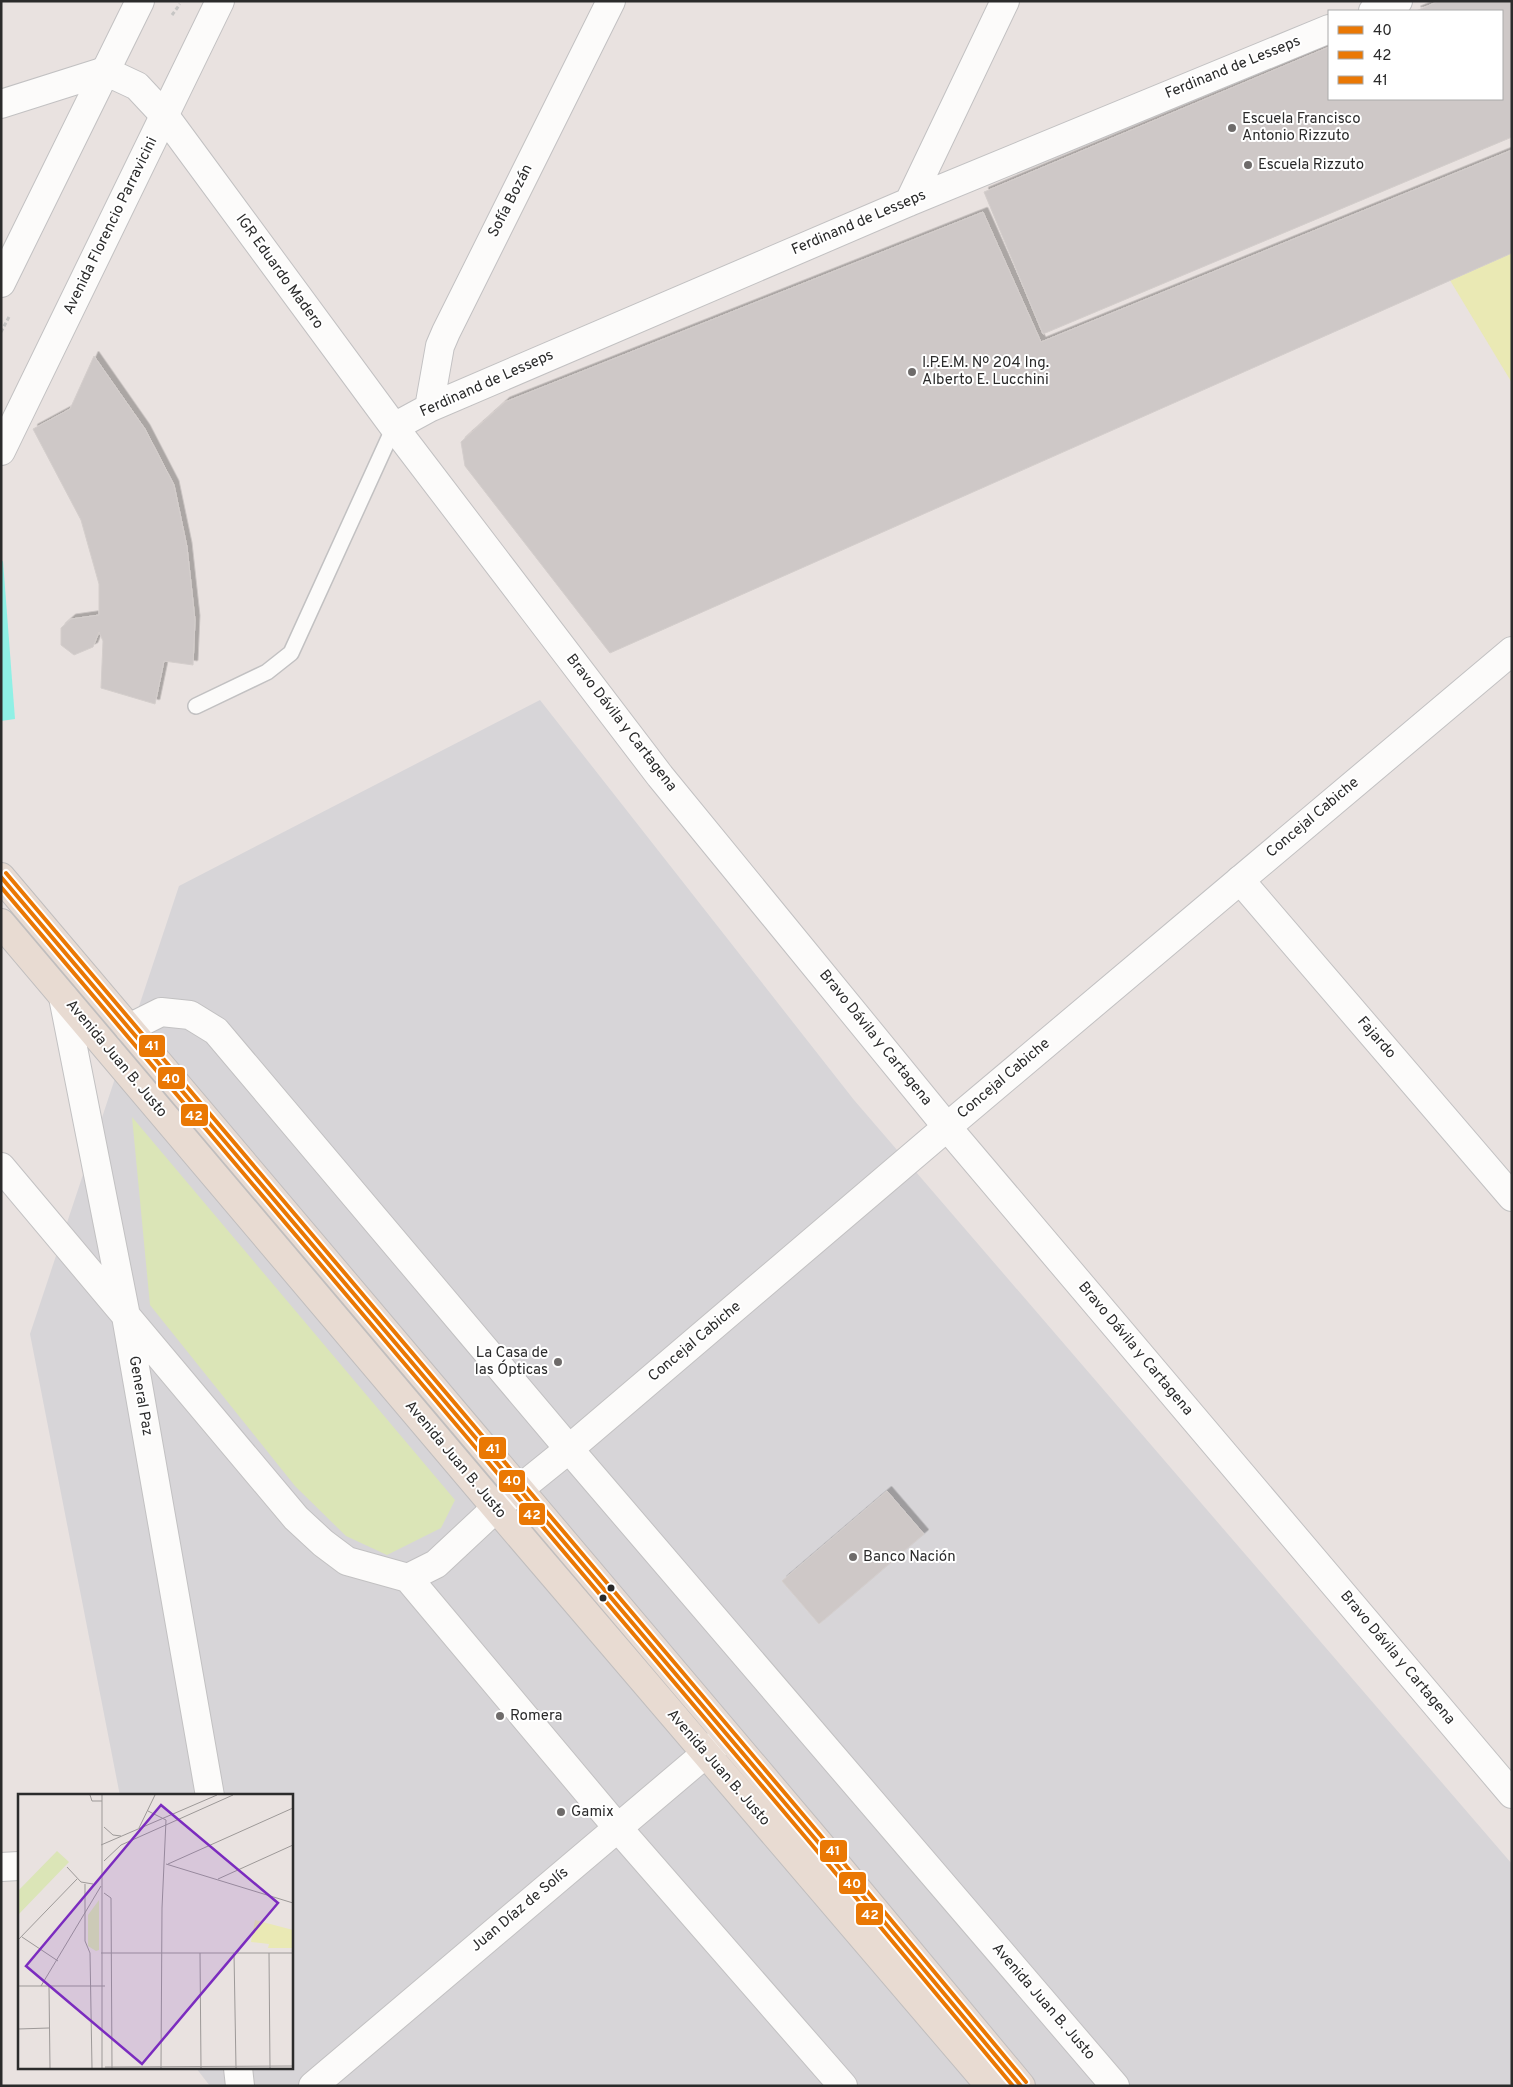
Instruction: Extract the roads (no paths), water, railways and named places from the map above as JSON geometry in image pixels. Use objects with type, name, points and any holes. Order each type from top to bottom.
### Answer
[{"type":"main road","name":"Avenida Juan B. Justo","points":[[1,877],[727,1735],[1021,2086]]},
{"type":"main road","name":"Avenida Juan B. Justo","points":[[1,924],[496,1508],[990,2086]]},
{"type":"street","points":[[1,283],[140,1]]},
{"type":"street","name":"Avenida Florencio Parravicini","points":[[1,451],[220,1]]},
{"type":"street","name":"Sofía Bozán","points":[[429,408],[440,346],[446,332],[611,1]]},
{"type":"street","points":[[908,202],[1005,1]]},
{"type":"street","points":[[1376,10],[1398,1]]},
{"type":"street","name":"Ferdinand de Lesseps","points":[[394,427],[429,408],[908,202],[1328,29]]},
{"type":"street","points":[[1,104],[105,71]]},
{"type":"street","name":"IGR Eduardo Madero","points":[[105,71],[137,86],[164,116],[394,427]]},
{"type":"street","name":"Bravo Dávila y Cartagena","points":[[394,427],[660,776],[947,1127],[1512,1794]]},
{"type":"street","name":"Concejal Cabiche","points":[[408,1578],[436,1564],[496,1508],[569,1449],[947,1127],[1240,880],[1510,657]]},
{"type":"street","name":"Fajardo","points":[[1240,880],[1512,1196]]},
{"type":"street","name":"General Paz","points":[[64,997],[126,1316],[210,1794]]},
{"type":"street","name":"Avenida Juan B. Justo","points":[[129,1028],[161,1012],[190,1015],[216,1031],[569,1449],[1115,2086]]},
{"type":"street","points":[[1,1167],[296,1518],[323,1543],[347,1561],[408,1578],[617,1828],[844,2086]]},
{"type":"street","name":"Juan Díaz de Solís","points":[[313,2086],[727,1735]]},
{"type":"street","points":[[1,1868],[18,1866]]},
{"type":"street","points":[[238,2070],[240,2086]]},
{"type":"lane","points":[[196,706],[267,672],[291,653],[394,427]]},
{"type":"water","points":[[3,561],[15,719],[1,721],[1,562]]},
{"type":"place","name":"Escuela Francisco Antonio Rizzuto","points":[[1232,128]]},
{"type":"place","name":"Escuela Rizzuto","points":[[1248,165]]},
{"type":"place","name":"I.P.E.M. Nº 204 Ing. Alberto E. Lucchini","points":[[912,372]]},
{"type":"place","name":"La Casa de las Ópticas","points":[[558,1362]]},
{"type":"place","name":"Banco Nación","points":[[853,1557]]},
{"type":"place","name":"Romera","points":[[500,1716]]},
{"type":"place","name":"Gamix","points":[[561,1812]]}]
